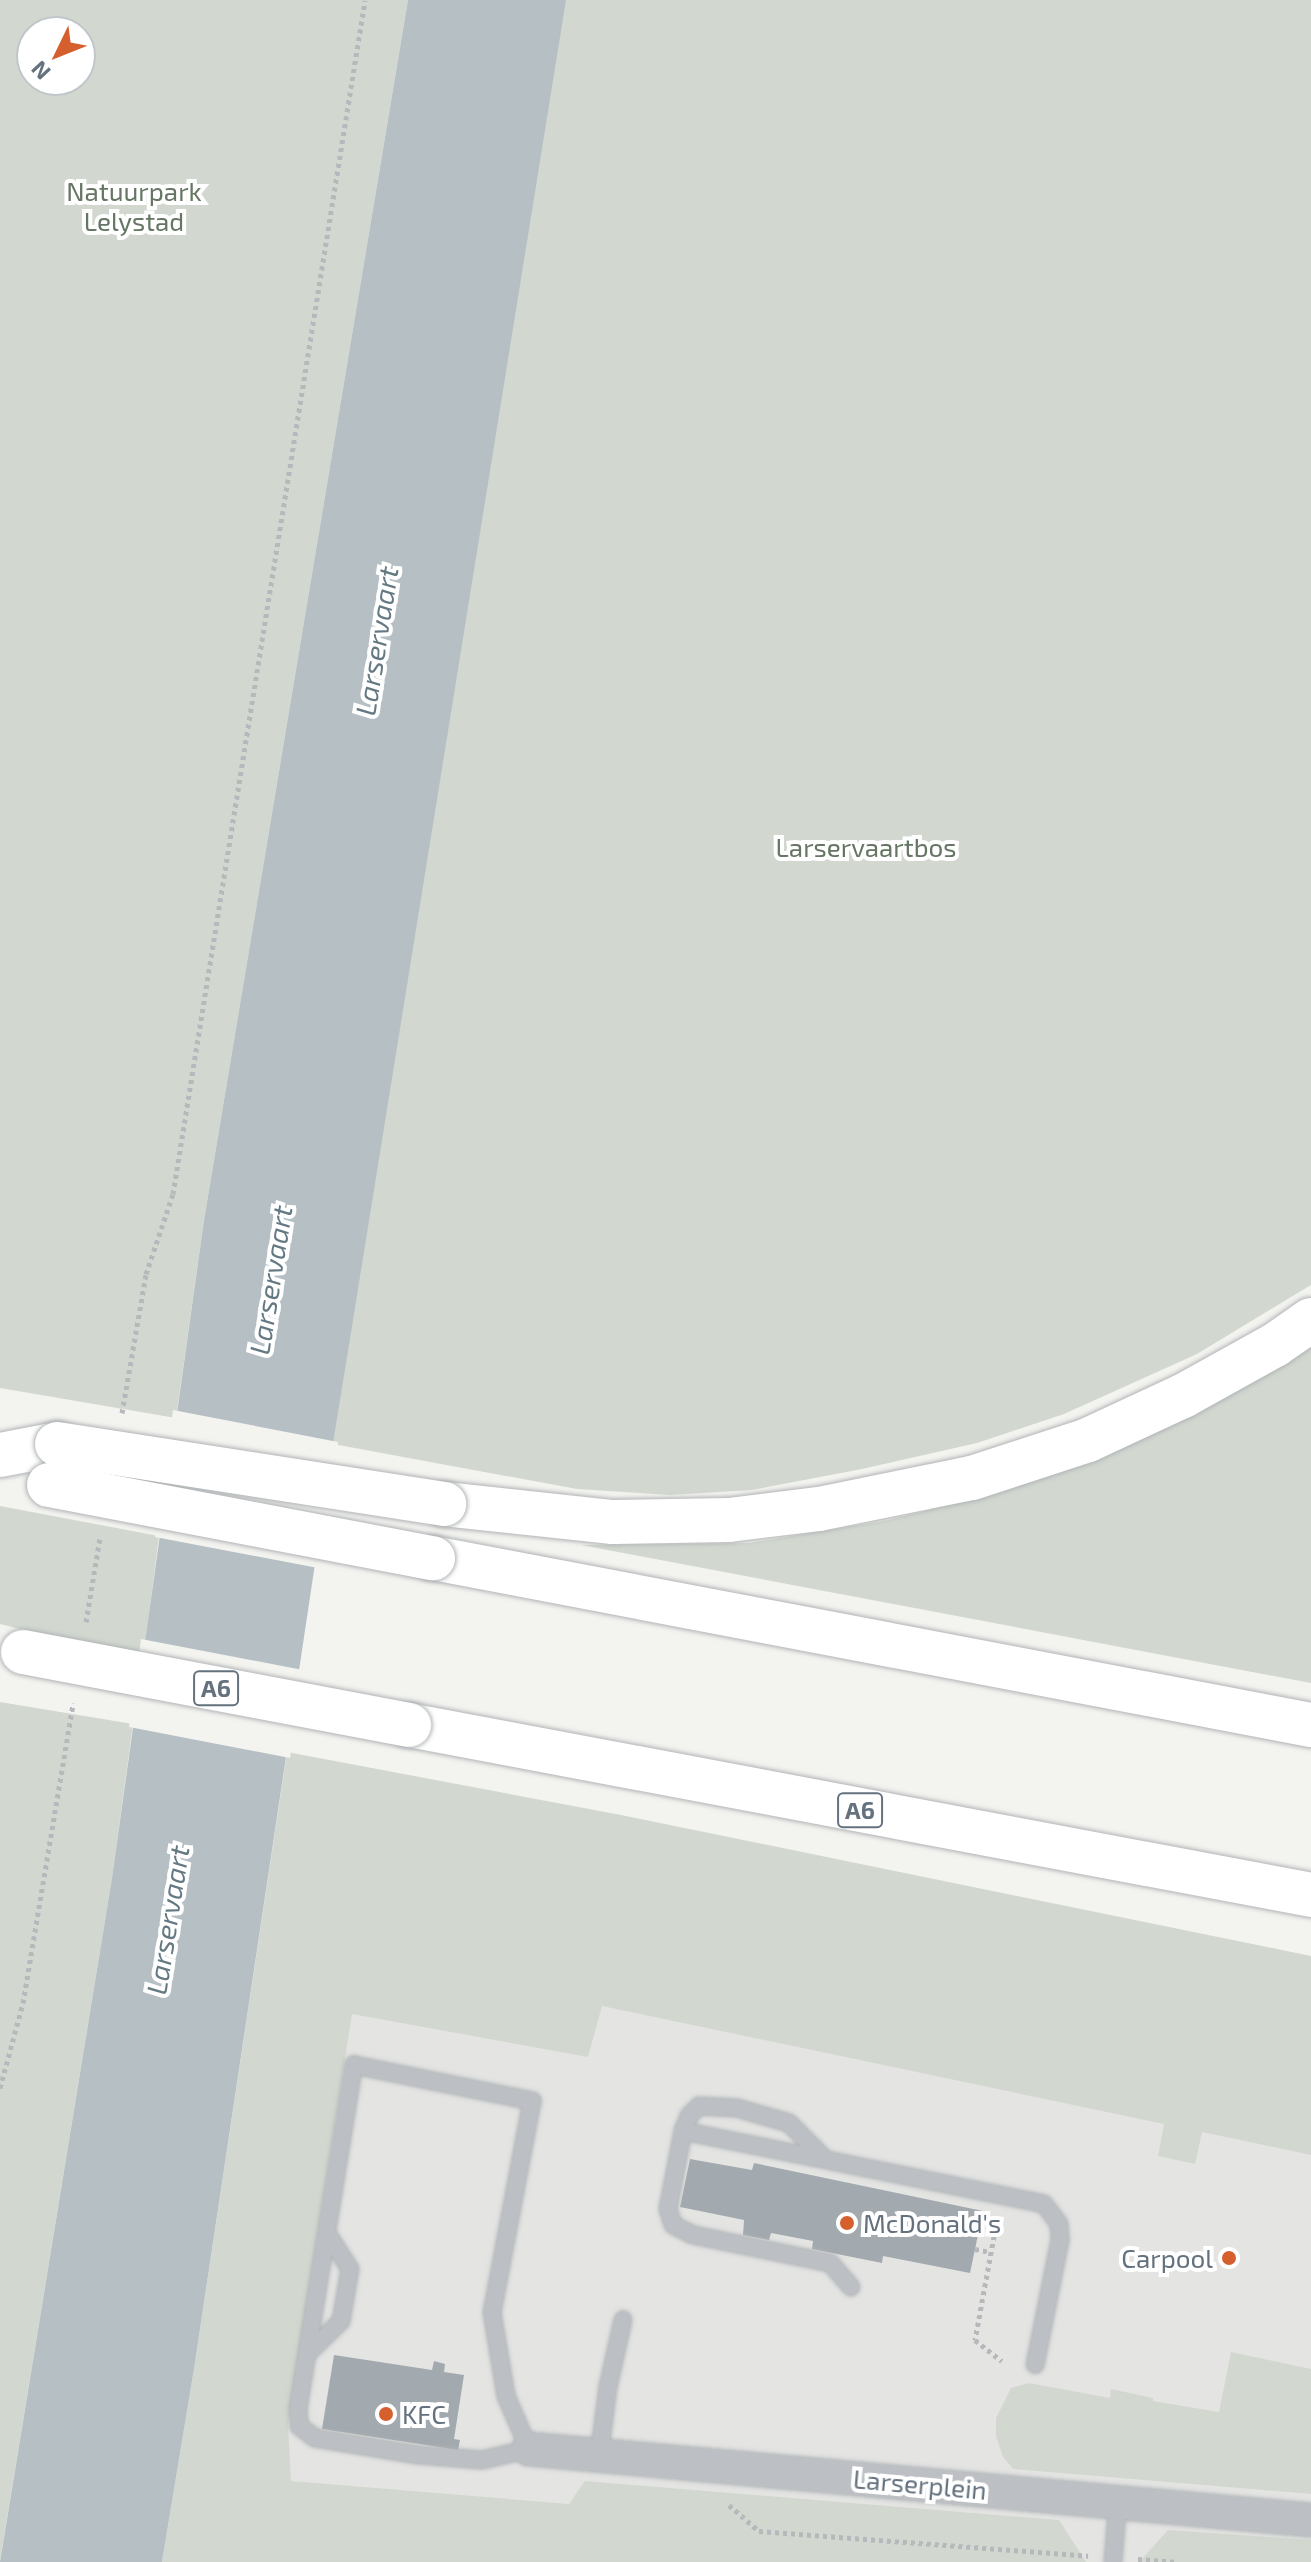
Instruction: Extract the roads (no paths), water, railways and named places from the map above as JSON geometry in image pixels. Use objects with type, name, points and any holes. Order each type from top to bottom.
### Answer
[{"type":"highway","points":[[0,1455],[53,1464],[613,1522],[729,1520],[819,1509],[972,1478],[1088,1440],[1183,1396],[1275,1345],[1311,1320]]},
{"type":"highway","points":[[0,1476],[53,1464],[433,1558],[1311,1725]]},
{"type":"highway","name":"A6","points":[[12,1650],[1311,1895]]},
{"type":"street","name":"Larserplein","points":[[529,2449],[1118,2500],[1311,2520]]},
{"type":"lane","points":[[354,2065],[532,2101],[492,2312],[506,2396],[529,2449],[482,2460],[419,2455],[310,2436],[299,2426],[297,2416],[327,2233],[354,2065]]},
{"type":"lane","points":[[824,2158],[789,2123],[737,2108],[699,2106],[689,2116],[683,2131],[668,2209],[673,2225],[693,2235],[830,2263],[851,2287]]},
{"type":"lane","points":[[683,2131],[1037,2200],[1050,2209],[1059,2224],[1060,2240],[1035,2365]]},
{"type":"lane","points":[[307,2354],[341,2321],[350,2269],[327,2233]]},
{"type":"lane","points":[[599,2457],[608,2387],[623,2320]]},
{"type":"lane","points":[[1113,2562],[1118,2500]]},
{"type":"water","name":"Larservaart","points":[[408,0],[566,0],[333,1444],[194,2369],[162,2562],[0,2562],[112,1878],[204,1220]]},
{"type":"place","name":"McDonald's","points":[[847,2223]]},
{"type":"place","name":"Carpool","points":[[1229,2258]]},
{"type":"place","name":"KFC","points":[[386,2414]]},
{"type":"park label","name":"Natuurpark Lelystad","points":[[134,206]]},
{"type":"park label","name":"Larservaartbos","points":[[866,847]]}]
